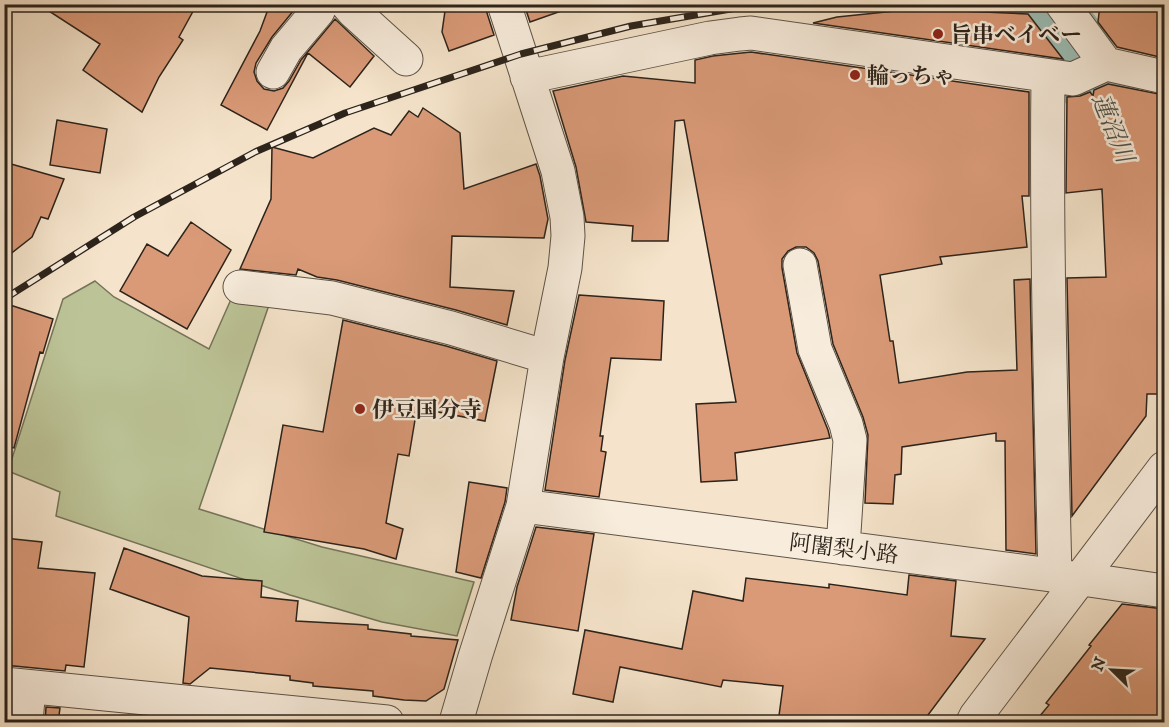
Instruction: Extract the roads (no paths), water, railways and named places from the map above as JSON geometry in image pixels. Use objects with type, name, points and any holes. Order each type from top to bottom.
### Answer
[{"type":"street","points":[[273,72],[286,50],[318,11],[321,4]]},
{"type":"street","points":[[347,4],[406,59]]},
{"type":"street","points":[[456,723],[524,506],[568,236],[567,217],[558,171],[504,4]]},
{"type":"street","points":[[1062,4],[1081,72],[1047,168],[1049,339],[1069,577]]},
{"type":"street","points":[[527,77],[710,38],[751,33],[1081,72],[1164,77]]},
{"type":"street","points":[[800,265],[815,349],[846,424],[850,440],[843,548]]},
{"type":"street","points":[[240,287],[332,298],[451,328],[547,357]]},
{"type":"street","points":[[973,723],[1069,577],[1164,468]]},
{"type":"street","name":"阿闍梨小路","points":[[524,506],[1164,591]]},
{"type":"street","points":[[26,723],[17,686],[104,708],[387,723]]},
{"type":"waterway","name":"蓮沼川","points":[[1041,4],[1075,47],[1107,106],[1164,263]]},
{"type":"railway","points":[[4,299],[134,217],[255,152],[345,113],[521,54],[631,26],[760,4]]},
{"type":"place","name":"旨串ベイベー","points":[[938,34]]},
{"type":"place","name":"輪っちゃ","points":[[855,75]]},
{"type":"place","name":"伊豆国分寺","points":[[360,409]]}]
